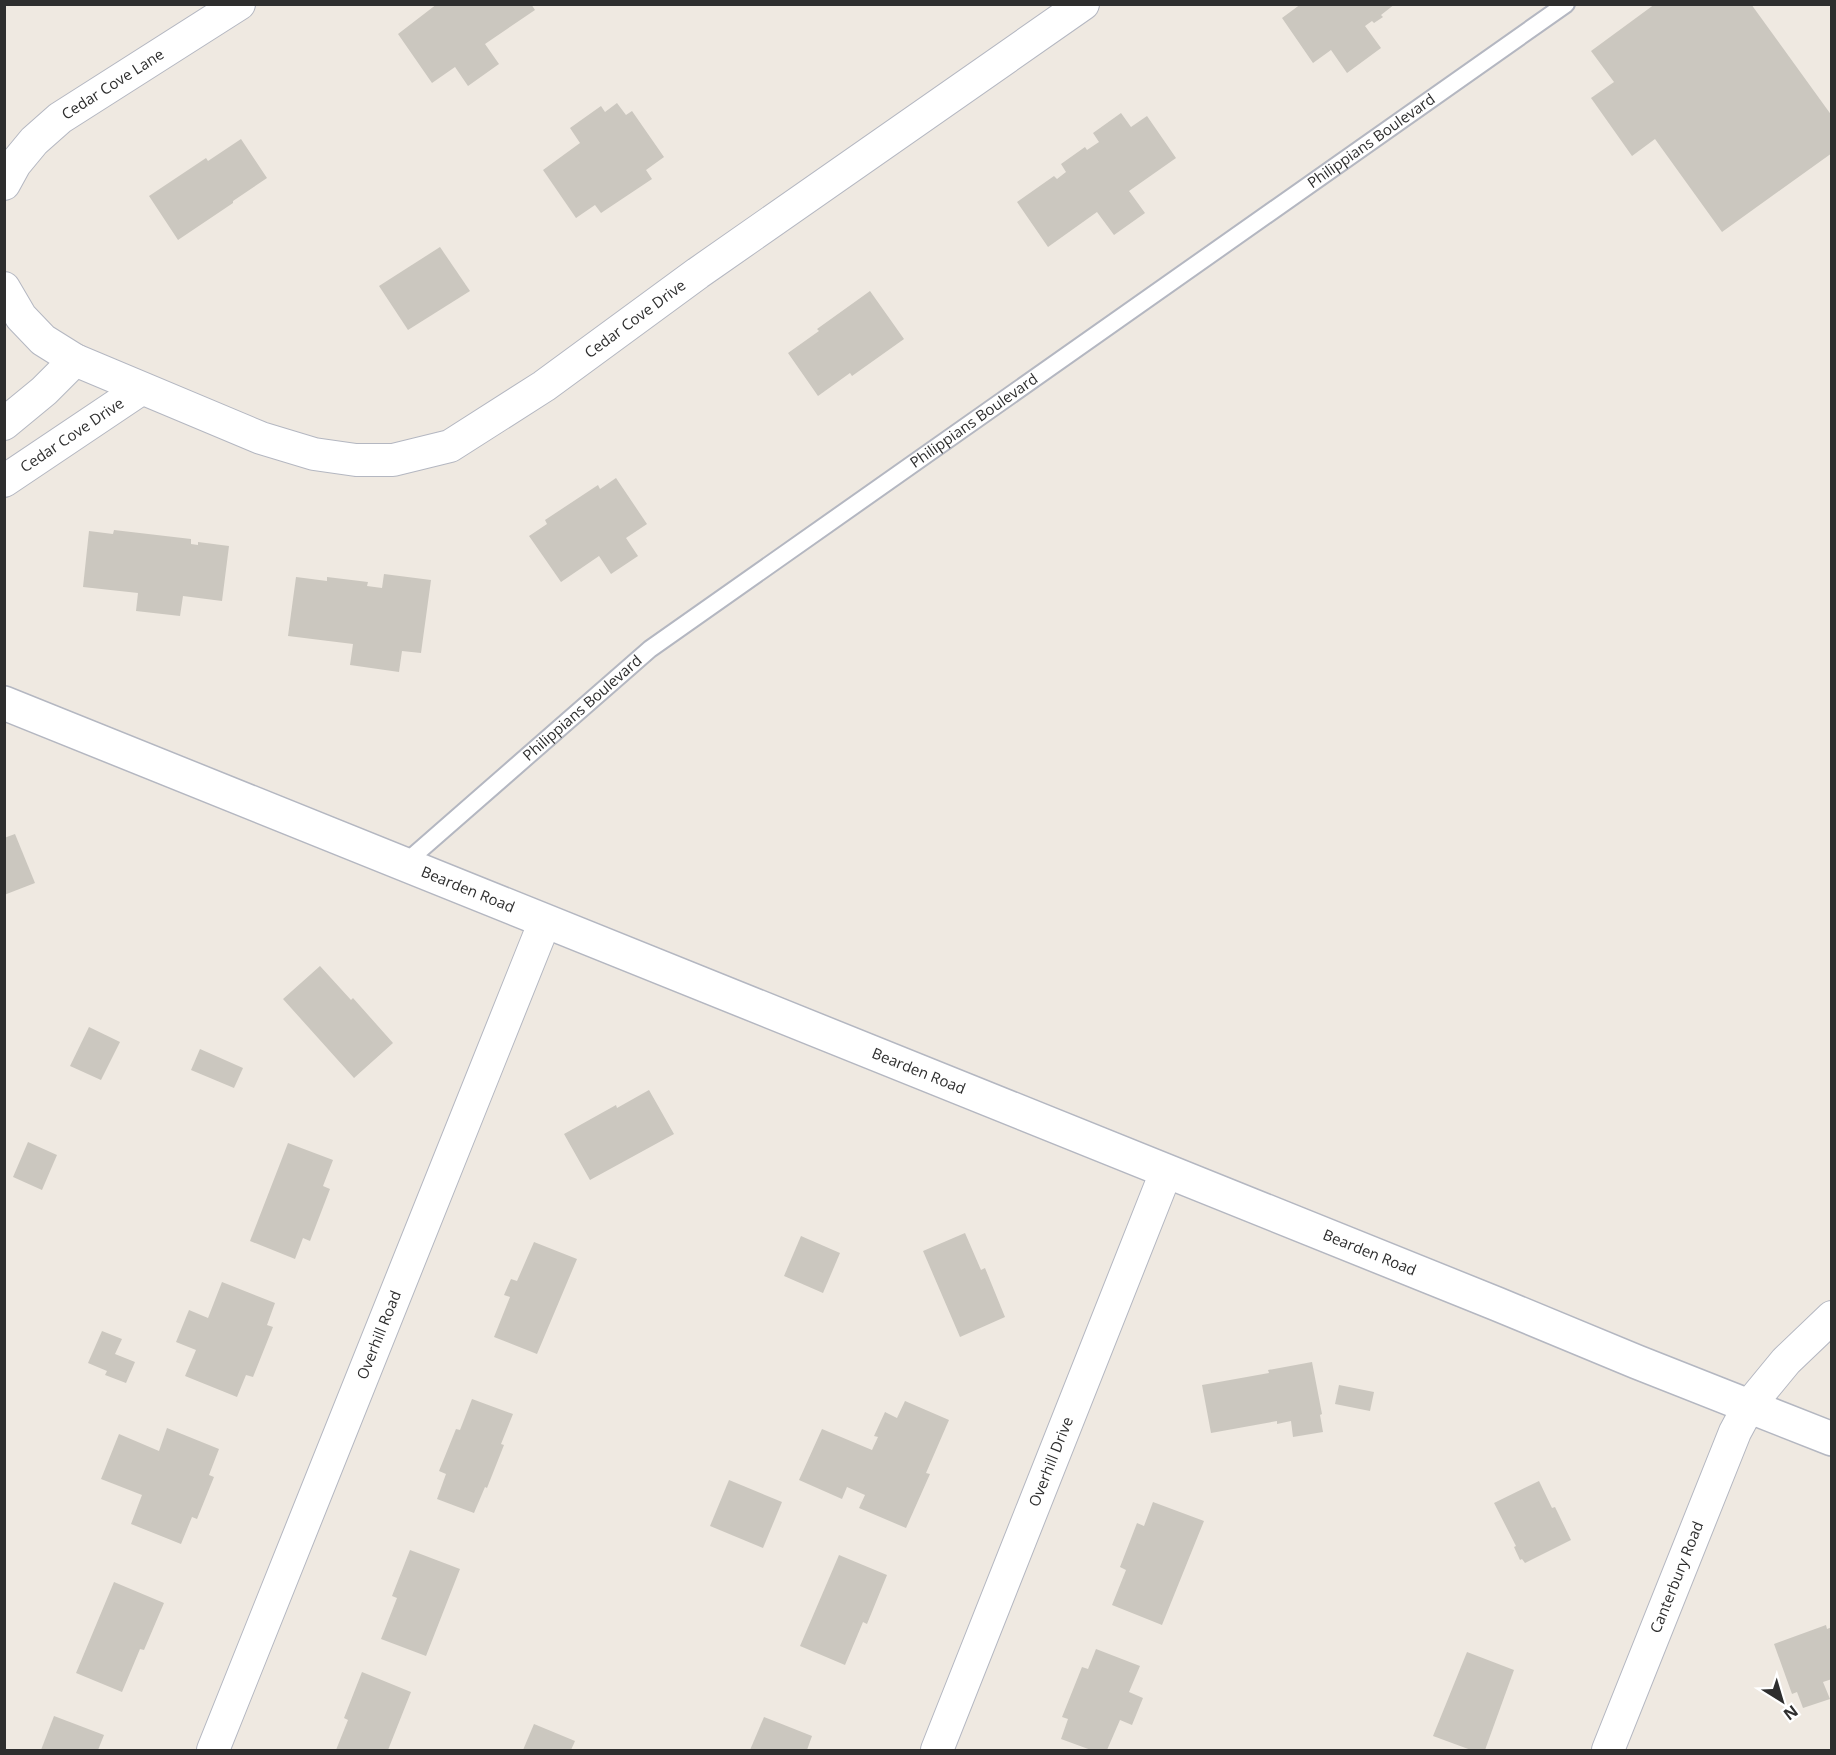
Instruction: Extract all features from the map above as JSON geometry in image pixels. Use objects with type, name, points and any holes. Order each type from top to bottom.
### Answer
[{"type":"street","name":"Cedar Cove Lane","points":[[4,184],[15,164],[34,141],[60,118],[239,4]]},
{"type":"street","name":"Cedar Cove Drive","points":[[75,360],[261,438],[314,454],[356,460],[393,460],[450,446],[544,386],[698,273],[1083,4]]},
{"type":"street","points":[[4,288],[21,317],[43,340],[75,360],[44,391],[4,424]]},
{"type":"street","name":"Cedar Cove Drive","points":[[4,481],[141,389]]},
{"type":"street","name":"Bearden Road","points":[[4,703],[1832,1439]]},
{"type":"street","name":"Overhill Road","points":[[213,1750],[545,921]]},
{"type":"street","name":"Overhill Drive","points":[[937,1750],[1166,1172]]},
{"type":"street","name":"Canterbury Road","points":[[1608,1750],[1735,1432],[1749,1406],[1786,1361],[1832,1317]]},
{"type":"lane","name":"Philippians Boulevard","points":[[404,864],[650,649],[1566,4]]},
{"type":"building","points":[[437,4],[439,6],[442,4],[531,4],[535,10],[485,44],[499,64],[468,86],[455,67],[432,83],[398,34]]},
{"type":"building","points":[[1301,4],[1395,4],[1381,15],[1383,17],[1365,26],[1381,48],[1347,73],[1331,50],[1313,63],[1282,18]]},
{"type":"building","points":[[1655,4],[1751,4],[1832,116],[1832,153],[1722,232],[1655,139],[1632,156],[1591,98],[1614,82],[1591,51]]},
{"type":"building","points":[[617,103],[626,115],[632,111],[664,157],[646,170],[652,179],[601,213],[595,205],[576,218],[543,170],[580,143],[570,128],[601,106],[605,112]]},
{"type":"building","points":[[1121,113],[1131,127],[1147,116],[1176,158],[1129,191],[1145,213],[1114,235],[1097,212],[1048,247],[1017,202],[1054,176],[1057,179],[1066,172],[1061,164],[1085,147],[1087,150],[1099,142],[1093,133]]},
{"type":"building","points":[[241,139],[267,178],[178,240],[149,196],[206,158],[208,161]]},
{"type":"building","points":[[440,247],[470,291],[408,330],[379,286]]},
{"type":"building","points":[[870,291],[904,339],[852,376],[850,373],[818,396],[788,353]]},
{"type":"building","points":[[616,478],[647,524],[626,538],[638,556],[611,574],[599,556],[561,582],[529,536],[547,524],[545,520],[598,485],[600,489]]},
{"type":"building","points":[[114,530],[191,539],[191,544],[198,545],[198,542],[229,546],[222,601],[183,596],[180,616],[136,611],[138,593],[83,587],[89,531],[113,534]]},
{"type":"building","points":[[384,574],[431,580],[421,653],[402,651],[399,672],[350,665],[353,644],[288,636],[296,577],[327,581],[327,577],[368,582],[367,586],[382,588]]},
{"type":"building","points":[[15,834],[35,883],[4,895],[4,838]]},
{"type":"building","points":[[320,966],[351,1000],[353,998],[393,1043],[354,1078],[283,999]]},
{"type":"building","points":[[89,1027],[120,1042],[101,1080],[70,1066]]},
{"type":"building","points":[[200,1049],[243,1068],[234,1088],[191,1070]]},
{"type":"building","points":[[649,1090],[674,1134],[590,1180],[564,1134],[616,1105],[617,1108]]},
{"type":"building","points":[[28,1142],[57,1155],[42,1190],[13,1177]]},
{"type":"building","points":[[288,1143],[333,1160],[323,1186],[330,1189],[310,1241],[303,1238],[295,1259],[250,1241]]},
{"type":"building","points":[[965,1233],[981,1270],[985,1268],[1005,1317],[960,1337],[923,1251]]},
{"type":"building","points":[[801,1236],[840,1253],[823,1293],[784,1276]]},
{"type":"building","points":[[534,1242],[577,1259],[537,1354],[494,1337],[510,1297],[504,1295],[511,1279],[517,1281]]},
{"type":"building","points":[[222,1282],[275,1303],[267,1325],[273,1327],[253,1377],[246,1375],[237,1397],[185,1376],[196,1350],[176,1342],[189,1310],[208,1318]]},
{"type":"building","points":[[102,1331],[122,1339],[115,1354],[135,1362],[126,1383],[105,1375],[107,1371],[88,1363]]},
{"type":"building","points":[[1312,1362],[1322,1414],[1320,1415],[1323,1432],[1293,1437],[1291,1421],[1277,1424],[1277,1421],[1211,1433],[1202,1385],[1269,1373],[1268,1370]]},
{"type":"building","points":[[1339,1385],[1374,1392],[1370,1411],[1335,1404]]},
{"type":"building","points":[[472,1399],[513,1414],[501,1444],[504,1445],[487,1488],[485,1487],[474,1513],[437,1499],[446,1474],[439,1471],[456,1429],[460,1430]]},
{"type":"building","points":[[905,1401],[949,1420],[926,1473],[930,1474],[906,1528],[859,1508],[865,1495],[847,1487],[842,1499],[799,1480],[822,1429],[872,1450],[878,1437],[874,1436],[885,1412],[897,1418]]},
{"type":"building","points":[[167,1428],[219,1449],[209,1475],[214,1477],[197,1519],[192,1517],[181,1544],[131,1524],[142,1495],[101,1479],[119,1434],[159,1451]]},
{"type":"building","points":[[729,1480],[782,1502],[763,1548],[710,1526]]},
{"type":"building","points":[[1539,1481],[1571,1540],[1525,1563],[1522,1559],[1520,1560],[1514,1547],[1516,1546],[1494,1503]]},
{"type":"building","points":[[1153,1502],[1204,1521],[1162,1625],[1112,1605],[1126,1570],[1120,1567],[1137,1523],[1144,1526]]},
{"type":"building","points":[[410,1550],[460,1569],[426,1656],[381,1639],[397,1598],[392,1596]]},
{"type":"building","points":[[839,1555],[887,1575],[867,1624],[863,1622],[845,1665],[800,1646]]},
{"type":"building","points":[[114,1582],[164,1603],[144,1650],[140,1649],[122,1692],[76,1673]]},
{"type":"building","points":[[1826,1625],[1827,1629],[1832,1627],[1832,1679],[1823,1682],[1830,1699],[1803,1708],[1797,1692],[1792,1694],[1774,1644]]},
{"type":"building","points":[[1096,1649],[1140,1666],[1129,1692],[1143,1698],[1132,1725],[1120,1720],[1107,1750],[1091,1750],[1061,1739],[1068,1719],[1062,1717],[1082,1667],[1088,1669]]},
{"type":"building","points":[[1467,1652],[1514,1670],[1485,1750],[1471,1750],[1433,1736]]},
{"type":"building","points":[[362,1672],[411,1692],[388,1750],[336,1750],[348,1720],[344,1718]]},
{"type":"building","points":[[54,1716],[104,1735],[98,1750],[41,1750]]},
{"type":"building","points":[[764,1717],[812,1736],[807,1750],[750,1750]]},
{"type":"building","points":[[534,1724],[575,1741],[571,1750],[523,1750]]}]
